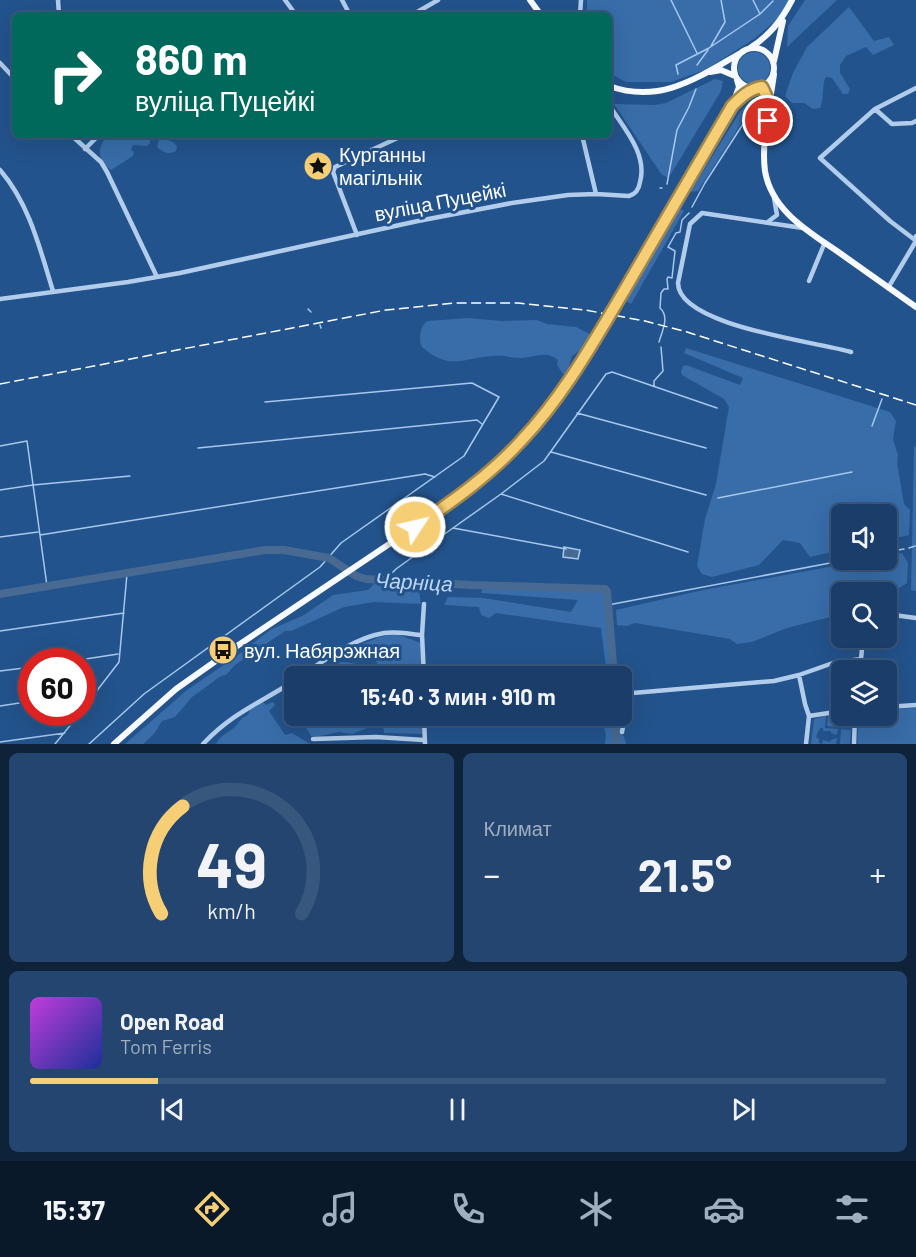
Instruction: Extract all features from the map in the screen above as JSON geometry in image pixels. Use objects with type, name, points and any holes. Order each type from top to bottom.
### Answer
[{"type":"main road","points":[[612,87],[634,92],[655,92],[676,87],[763,40],[776,27],[792,0]]},
{"type":"main road","points":[[784,15],[774,63],[764,159],[766,176],[774,195],[785,211],[803,228],[916,307]]},
{"type":"main road","points":[[114,744],[177,690],[449,504],[504,459],[522,441],[552,405],[599,333],[732,106],[739,87],[734,64],[740,54],[745,50],[758,48],[768,53],[774,63]]},
{"type":"main road","points":[[706,72],[721,70],[746,86],[759,88],[768,97],[770,106]]},
{"type":"main road","points":[[732,106],[745,93],[767,84],[774,75]]},
{"type":"street","points":[[417,12],[438,0]]},
{"type":"street","points":[[0,63],[12,76]]},
{"type":"street","points":[[888,288],[916,239],[890,221],[820,158],[875,109],[916,88]]},
{"type":"street","points":[[875,109],[892,124],[916,121]]},
{"type":"street","name":"вуліца Пуцейкі","points":[[0,299],[157,277],[512,203],[596,194],[629,196],[634,194],[641,180],[642,171],[638,150],[612,110]]},
{"type":"street","points":[[74,138],[100,162],[107,172],[157,277]]},
{"type":"street","points":[[85,149],[96,138]]},
{"type":"street","points":[[357,235],[333,172],[335,168],[398,138]]},
{"type":"street","points":[[583,138],[596,194]]},
{"type":"street","points":[[0,170],[17,193],[36,237],[53,291]]},
{"type":"street","points":[[766,221],[773,219],[777,214],[774,195]]},
{"type":"street","points":[[803,228],[705,212],[690,224],[678,283],[679,292],[689,304],[741,327],[803,343],[826,345],[851,352]]},
{"type":"street","points":[[809,281],[825,242]]},
{"type":"street","points":[[424,604],[424,666]]},
{"type":"street","points":[[897,615],[916,618]]},
{"type":"street","points":[[316,666],[376,635],[387,633],[422,635]]},
{"type":"street","points":[[632,693],[751,684],[800,675],[833,663],[861,659],[862,648]]},
{"type":"street","points":[[800,675],[809,716],[806,744]]},
{"type":"street","points":[[203,744],[236,714],[284,687]]},
{"type":"street","points":[[897,706],[916,705]]},
{"type":"street","points":[[809,716],[831,713]]},
{"type":"street","points":[[313,739],[376,737],[425,742],[424,726]]},
{"type":"street","points":[[622,732],[623,726]]},
{"type":"street","points":[[854,744],[855,726]]},
{"type":"shaded area","points":[[587,0],[789,0],[780,17],[754,39],[705,70],[671,82],[626,82],[612,75],[612,12],[587,12]]},
{"type":"shaded area","points":[[805,0],[837,0],[787,47],[788,26]]},
{"type":"shaded area","points":[[849,7],[874,41],[889,37],[894,45],[873,55],[866,47],[846,56],[840,65],[840,73],[850,89],[848,94],[843,94],[832,78],[826,77],[820,108],[813,109],[804,103],[792,103],[785,96],[793,73],[807,47]]},
{"type":"shaded area","points":[[754,52],[766,56],[770,68],[766,80],[754,84],[742,80],[738,68],[742,56]]},
{"type":"shaded area","points":[[715,79],[723,81],[721,91],[671,174],[667,177],[662,175],[614,104],[666,103]]},
{"type":"shaded area","points":[[752,99],[755,102],[698,191],[690,192],[740,112]]},
{"type":"shaded area","points":[[107,138],[150,138],[150,143],[147,146],[133,145],[131,150],[134,152],[133,156],[111,170],[103,162],[100,153]]},
{"type":"shaded area","points":[[165,139],[177,146],[176,151],[166,153],[157,147],[159,140]]},
{"type":"shaded area","points":[[680,209],[684,211],[631,304],[626,301]]},
{"type":"shaded area","points":[[468,318],[501,321],[537,320],[547,324],[576,327],[590,334],[586,344],[572,356],[567,373],[563,374],[557,365],[558,360],[549,355],[522,358],[493,356],[449,361],[441,359],[422,347],[420,333],[427,321]]},
{"type":"shaded area","points":[[686,348],[890,412],[896,421],[893,439],[898,455],[897,463],[904,504],[910,510],[909,535],[897,538],[897,504],[831,504],[831,552],[810,557],[800,543],[783,540],[759,565],[712,577],[702,574],[697,566],[705,519],[716,484],[729,407],[724,399],[682,375],[681,372],[683,366],[686,365],[740,385],[743,378],[684,353]]},
{"type":"shaded area","points":[[916,446],[916,591],[911,590],[914,447]]},
{"type":"shaded area","points":[[564,547],[580,550],[578,559],[563,557]]},
{"type":"shaded area","points":[[902,553],[908,563],[907,583],[899,588],[897,596],[897,582],[831,582],[831,616],[787,628],[752,642],[737,644],[730,639],[635,623],[626,626],[617,625],[616,610],[703,590],[831,567],[831,570],[897,570],[897,554]]},
{"type":"shaded area","points":[[374,584],[418,585],[421,604],[374,602],[344,607],[291,631],[285,631],[192,697],[175,717],[162,721],[154,734],[143,744],[125,744],[187,690],[270,630],[304,615],[333,595],[368,590]]},
{"type":"shaded area","points":[[483,587],[604,592],[610,666],[606,666],[601,628],[496,613],[489,618],[481,615],[479,607],[444,605],[448,597],[483,598],[571,612],[578,600],[481,593]]},
{"type":"shaded area","points":[[394,633],[421,643],[422,666],[377,666],[370,650],[346,651]]},
{"type":"shaded area","points":[[341,662],[373,664],[373,666],[333,666]]},
{"type":"shaded area","points":[[263,702],[266,705],[273,702],[275,705],[269,711],[285,735],[292,733],[310,744],[216,744],[248,715],[250,709]]},
{"type":"shaded area","points":[[916,708],[916,744],[857,744],[858,726],[897,726],[897,709]]},
{"type":"shaded area","points":[[826,716],[825,728],[838,729],[837,735],[820,728],[816,737],[822,744],[811,744],[814,719]]},
{"type":"shaded area","points":[[828,716],[831,716],[831,726],[851,726],[851,728],[827,726]]},
{"type":"shaded area","points":[[305,726],[367,726],[367,728],[352,734],[339,732],[311,736]]},
{"type":"shaded area","points":[[383,726],[423,726],[423,734],[384,733]]},
{"type":"shaded area","points":[[619,726],[620,734],[624,736],[626,744],[605,744],[604,728]]},
{"type":"shaded area","points":[[841,729],[851,730],[850,744],[840,744]]},
{"type":"shaded area","points":[[837,738],[836,744],[822,744],[823,740],[830,742]]},
{"type":"waterway","points":[[671,0],[697,53]]},
{"type":"waterway","points":[[711,46],[725,22],[721,0]]},
{"type":"waterway","points":[[753,0],[760,14],[773,1]]},
{"type":"waterway","points":[[678,74],[676,65],[709,48],[760,14]]},
{"type":"waterway","points":[[697,65],[708,50]]},
{"type":"waterway","points":[[667,184],[677,130],[696,89]]},
{"type":"waterway","points":[[692,207],[754,107],[762,103]]},
{"type":"waterway","points":[[659,342],[665,320],[660,308],[661,293],[664,289],[668,289],[668,277],[672,278],[675,251],[668,247],[676,233],[680,232],[682,220],[689,213]]},
{"type":"waterway","points":[[308,309],[311,312]]},
{"type":"waterway","points":[[654,386],[654,381],[663,371],[661,347]]},
{"type":"waterway","points":[[501,494],[544,461],[606,374],[612,372],[717,408]]},
{"type":"waterway","points":[[89,744],[144,694],[320,567],[341,543],[464,456],[499,397],[472,383],[265,402]]},
{"type":"waterway","points":[[872,426],[882,399]]},
{"type":"waterway","points":[[577,413],[706,448]]},
{"type":"waterway","points":[[198,448],[477,420],[482,424]]},
{"type":"waterway","points":[[0,446],[27,441],[47,586]]},
{"type":"waterway","points":[[551,452],[706,495]]},
{"type":"waterway","points":[[718,498],[852,472]]},
{"type":"waterway","points":[[40,535],[425,474],[435,477]]},
{"type":"waterway","points":[[0,490],[130,476]]},
{"type":"waterway","points":[[453,528],[501,494],[688,552]]},
{"type":"waterway","points":[[385,580],[396,569],[453,528],[566,549]]},
{"type":"waterway","points":[[0,537],[38,532]]},
{"type":"waterway","points":[[909,548],[915,546]]},
{"type":"waterway","points":[[897,550],[904,549]]},
{"type":"waterway","name":"Чарніца","points":[[0,594],[265,550],[284,550],[329,558],[356,576],[366,579],[605,589],[613,666]]},
{"type":"waterway","points":[[608,605],[831,563]]},
{"type":"waterway","points":[[96,692],[119,662],[127,574]]},
{"type":"waterway","points":[[0,631],[124,613]]},
{"type":"waterway","points":[[96,657],[118,654]]},
{"type":"waterway","points":[[0,671],[18,669]]},
{"type":"waterway","points":[[0,706],[18,703]]},
{"type":"waterway","points":[[55,744],[70,726]]},
{"type":"waterway","name":"Чарніца","points":[[616,726],[616,744]]},
{"type":"waterway","points":[[0,742],[65,733]]},
{"type":"railway","points":[[0,384],[386,310],[454,303],[518,303],[585,310],[645,321],[687,332],[916,405]]},
{"type":"place","name":"Курганны магільнік","points":[[318,166]]},
{"type":"place","name":"вул. Набярэжная","points":[[223,650]]},
{"type":"route","points":[[415,527],[449,504],[504,459],[552,405],[599,333],[732,106],[745,93],[762,87],[770,106],[768,121]]}]
